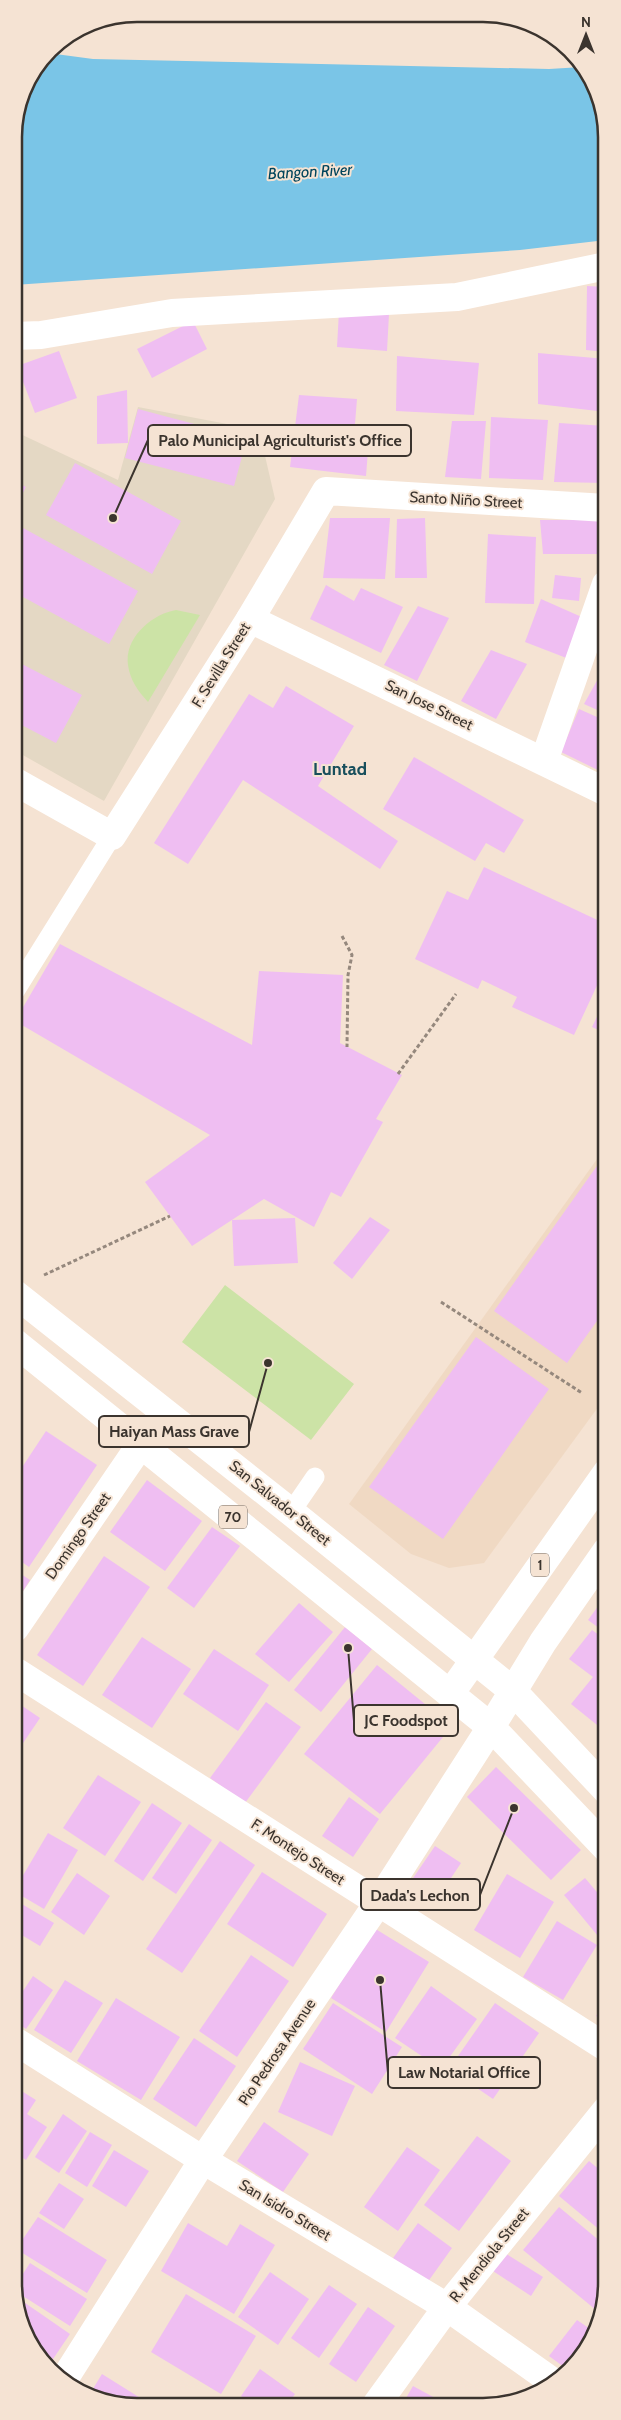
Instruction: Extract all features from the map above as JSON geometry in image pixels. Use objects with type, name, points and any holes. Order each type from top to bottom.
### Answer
[{"type":"main road","points":[[23,336],[41,335],[172,313],[458,297],[598,268]]},
{"type":"main road","name":"Santo Niño Street","points":[[326,491],[598,508]]},
{"type":"main road","name":"F. Sevilla Street","points":[[112,836],[250,619],[326,491]]},
{"type":"main road","points":[[544,761],[598,607]]},
{"type":"main road","name":"San Jose Street","points":[[250,619],[598,788]]},
{"type":"main road","points":[[23,786],[112,836]]},
{"type":"main road","name":"San Salvador Street","points":[[22,1300],[292,1512],[513,1691]]},
{"type":"main road","name":"70","points":[[22,1349],[450,1694]]},
{"type":"main road","name":"Domingo Street","points":[[22,1617],[141,1444]]},
{"type":"main road","name":"1","points":[[450,1694],[598,1485]]},
{"type":"main road","name":"Pio Pedrosa Avenue","points":[[68,2374],[203,2160],[378,1904],[513,1691],[598,1564]]},
{"type":"main road","name":"F. Montejo Street","points":[[22,1676],[598,2042]]},
{"type":"main road","points":[[513,1691],[598,1781]]},
{"type":"main road","points":[[450,1694],[491,1727],[598,1840]]},
{"type":"main road","name":"San Isidro Street","points":[[22,2046],[203,2160],[447,2307],[547,2378]]},
{"type":"main road","name":"R. Mendiola Street","points":[[381,2398],[447,2307],[598,2120]]},
{"type":"lane","points":[[23,961],[112,836]]},
{"type":"lane","points":[[292,1512],[315,1477]]},
{"type":"path","points":[[342,936],[352,955],[348,975],[347,1047]]},
{"type":"path","points":[[398,1074],[456,994]]},
{"type":"path","points":[[44,1275],[170,1216]]},
{"type":"path","points":[[441,1302],[582,1393]]},
{"type":"shaded area","points":[[138,407],[259,430],[275,499],[104,801],[23,755],[23,435],[118,480]]},
{"type":"shaded area","points":[[598,1158],[598,1407],[484,1563],[449,1568],[411,1554],[349,1504]]},
{"type":"green space","points":[[176,610],[200,615],[148,702],[131,676],[128,665],[130,646],[135,637],[149,622],[167,612]]},
{"type":"green space","points":[[225,1285],[354,1384],[311,1440],[182,1342]]},
{"type":"water","name":"Bangon River","points":[[58,54],[93,59],[549,69],[575,67],[590,94],[598,123],[598,241],[520,250],[23,284],[23,123],[26,108],[34,87]]},
{"type":"building","points":[[587,286],[598,287],[598,351],[586,350]]},
{"type":"building","points":[[339,311],[389,314],[387,351],[337,347]]},
{"type":"building","points":[[193,321],[207,349],[152,378],[137,349]]},
{"type":"building","points":[[59,351],[77,398],[35,413],[23,381],[23,364]]},
{"type":"building","points":[[538,353],[598,358],[598,411],[538,404]]},
{"type":"building","points":[[397,356],[479,363],[474,415],[396,411]]},
{"type":"building","points":[[127,390],[128,443],[97,444],[97,396]]},
{"type":"building","points":[[299,395],[357,399],[354,436],[369,438],[366,476],[290,467]]},
{"type":"building","points":[[138,409],[247,438],[234,486],[125,458]]},
{"type":"building","points":[[491,417],[548,420],[543,480],[489,478]]},
{"type":"building","points":[[452,421],[486,421],[481,479],[445,477]]},
{"type":"building","points":[[559,423],[598,425],[598,483],[554,482]]},
{"type":"building","points":[[75,463],[181,521],[152,574],[46,515]]},
{"type":"building","points":[[330,518],[390,518],[385,579],[323,578]]},
{"type":"building","points":[[425,518],[427,578],[395,578],[397,519]]},
{"type":"building","points":[[540,520],[598,520],[598,554],[543,554]]},
{"type":"building","points":[[23,528],[138,591],[109,644],[23,597]]},
{"type":"building","points":[[488,534],[536,537],[534,604],[485,603]]},
{"type":"building","points":[[555,575],[581,578],[579,601],[552,598]]},
{"type":"building","points":[[326,585],[354,601],[361,588],[403,607],[381,653],[310,619]]},
{"type":"building","points":[[541,599],[584,618],[569,659],[525,642]]},
{"type":"building","points":[[418,606],[449,618],[417,681],[384,665]]},
{"type":"building","points":[[491,650],[527,664],[496,719],[461,701]]},
{"type":"building","points":[[23,665],[82,695],[56,743],[23,726]]},
{"type":"building","points":[[598,679],[598,710],[584,704]]},
{"type":"building","points":[[286,686],[354,726],[318,786],[398,841],[380,869],[243,780],[188,864],[154,843],[249,694],[273,708]]},
{"type":"building","points":[[579,709],[598,717],[598,770],[561,752]]},
{"type":"building","points":[[414,757],[524,820],[504,853],[486,843],[475,861],[383,809]]},
{"type":"building","points":[[484,867],[598,920],[598,983],[574,1035],[512,1007],[517,997],[482,980],[478,989],[415,959],[447,891],[468,900]]},
{"type":"building","points":[[60,944],[252,1045],[259,971],[343,975],[340,1043],[402,1075],[376,1119],[383,1122],[341,1197],[331,1192],[314,1227],[264,1199],[192,1246],[145,1182],[210,1135],[23,1025],[23,1008]]},
{"type":"building","points":[[598,1015],[598,1030],[592,1027]]},
{"type":"building","points":[[598,1164],[598,1320],[567,1363],[494,1311]]},
{"type":"building","points":[[370,1217],[390,1230],[352,1279],[333,1263]]},
{"type":"building","points":[[295,1218],[298,1263],[234,1266],[232,1220]]},
{"type":"building","points":[[476,1337],[549,1389],[443,1539],[369,1487]]},
{"type":"building","points":[[46,1431],[97,1465],[29,1567],[22,1562],[22,1467]]},
{"type":"building","points":[[147,1480],[202,1521],[165,1571],[110,1532]]},
{"type":"building","points":[[212,1527],[240,1546],[194,1608],[167,1588]]},
{"type":"building","points":[[104,1556],[150,1587],[83,1686],[37,1655]]},
{"type":"building","points":[[22,1575],[30,1580],[22,1592]]},
{"type":"building","points":[[299,1603],[333,1632],[289,1682],[255,1654]]},
{"type":"building","points":[[598,1606],[598,1627],[588,1620]]},
{"type":"building","points":[[345,1627],[372,1649],[321,1712],[294,1690]]},
{"type":"building","points":[[592,1630],[598,1634],[598,1726],[571,1704],[593,1677],[569,1659]]},
{"type":"building","points":[[142,1637],[191,1669],[152,1728],[102,1695]]},
{"type":"building","points":[[214,1649],[269,1685],[238,1731],[183,1694]]},
{"type":"building","points":[[377,1665],[452,1726],[380,1814],[304,1754]]},
{"type":"building","points":[[266,1702],[301,1727],[245,1803],[210,1778]]},
{"type":"building","points":[[22,1706],[40,1718],[22,1744]]},
{"type":"building","points":[[496,1767],[581,1850],[551,1880],[467,1797]]},
{"type":"building","points":[[98,1775],[141,1802],[105,1856],[63,1828]]},
{"type":"building","points":[[349,1797],[379,1819],[353,1857],[322,1836]]},
{"type":"building","points":[[152,1803],[182,1823],[143,1881],[114,1861]]},
{"type":"building","points":[[189,1824],[212,1840],[176,1894],[152,1878]]},
{"type":"building","points":[[48,1833],[78,1850],[44,1909],[22,1896],[22,1877]]},
{"type":"building","points":[[220,1841],[255,1865],[182,1973],[146,1949]]},
{"type":"building","points":[[435,1846],[461,1863],[435,1902],[409,1884]]},
{"type":"building","points":[[262,1872],[327,1914],[293,1967],[227,1924]]},
{"type":"building","points":[[77,1873],[110,1896],[84,1935],[51,1912]]},
{"type":"building","points":[[507,1874],[554,1902],[520,1958],[474,1930]]},
{"type":"building","points":[[585,1878],[598,1893],[598,1936],[564,1895]]},
{"type":"building","points":[[22,1904],[54,1923],[40,1946],[22,1935]]},
{"type":"building","points":[[557,1921],[597,1945],[563,2000],[523,1977]]},
{"type":"building","points":[[374,1928],[429,1962],[386,2032],[331,1998]]},
{"type":"building","points":[[251,1955],[289,1981],[237,2057],[199,2031]]},
{"type":"building","points":[[33,1976],[53,1990],[26,2029],[22,2026],[22,1992]]},
{"type":"building","points":[[65,1980],[103,2003],[71,2053],[34,2030]]},
{"type":"building","points":[[431,1986],[477,2019],[441,2069],[395,2038]]},
{"type":"building","points":[[116,1998],[180,2037],[141,2100],[77,2061]]},
{"type":"building","points":[[333,2003],[402,2047],[372,2094],[303,2049]]},
{"type":"building","points":[[495,2003],[539,2033],[493,2099],[449,2069]]},
{"type":"building","points":[[194,2038],[236,2066],[196,2127],[153,2099]]},
{"type":"building","points":[[300,2062],[355,2086],[332,2136],[278,2112]]},
{"type":"building","points":[[22,2091],[36,2100],[27,2114],[47,2127],[26,2160],[22,2157]]},
{"type":"building","points":[[63,2114],[87,2131],[59,2173],[35,2157]]},
{"type":"building","points":[[264,2122],[309,2154],[283,2192],[237,2161]]},
{"type":"building","points":[[90,2132],[112,2145],[87,2187],[65,2173]]},
{"type":"building","points":[[477,2136],[511,2161],[459,2231],[424,2205]]},
{"type":"building","points":[[407,2147],[440,2170],[398,2231],[364,2207]]},
{"type":"building","points":[[114,2150],[149,2171],[126,2207],[92,2186]]},
{"type":"building","points":[[589,2161],[598,2168],[598,2228],[559,2196]]},
{"type":"building","points":[[59,2183],[84,2199],[64,2229],[39,2213]]},
{"type":"building","points":[[559,2207],[598,2240],[598,2297],[595,2310],[523,2250]]},
{"type":"building","points":[[38,2217],[107,2260],[87,2293],[22,2253],[22,2240]]},
{"type":"building","points":[[188,2223],[227,2246],[240,2224],[275,2245],[234,2314],[161,2271]]},
{"type":"building","points":[[418,2223],[452,2248],[427,2283],[393,2258]]},
{"type":"building","points":[[505,2253],[543,2277],[531,2296],[493,2271]]},
{"type":"building","points":[[30,2263],[87,2299],[70,2326],[23,2296],[22,2275]]},
{"type":"building","points":[[270,2272],[309,2299],[278,2345],[238,2317]]},
{"type":"building","points":[[329,2285],[357,2304],[319,2358],[291,2338]]},
{"type":"building","points":[[186,2294],[256,2336],[221,2394],[151,2352]]},
{"type":"building","points":[[24,2302],[70,2334],[53,2359],[46,2352],[34,2333]]},
{"type":"building","points":[[368,2307],[395,2326],[356,2382],[329,2364]]},
{"type":"building","points":[[577,2320],[589,2328],[579,2346],[563,2366],[549,2356]]},
{"type":"building","points":[[260,2369],[295,2394],[292,2398],[244,2398],[241,2396]]},
{"type":"building","points":[[102,2374],[140,2398],[123,2397],[93,2388]]},
{"type":"building","points":[[413,2386],[435,2398],[406,2398]]},
{"type":"place","name":"Palo Municipal Agriculturist's Office","points":[[113,518]]},
{"type":"place","name":"Haiyan Mass Grave","points":[[268,1363]]},
{"type":"place","name":"JC Foodspot","points":[[348,1648]]},
{"type":"place","name":"Dada's Lechon","points":[[514,1808]]},
{"type":"place","name":"Law Notarial Office","points":[[380,1980]]},
{"type":"district","name":"Luntad","points":[[340,769]]}]
